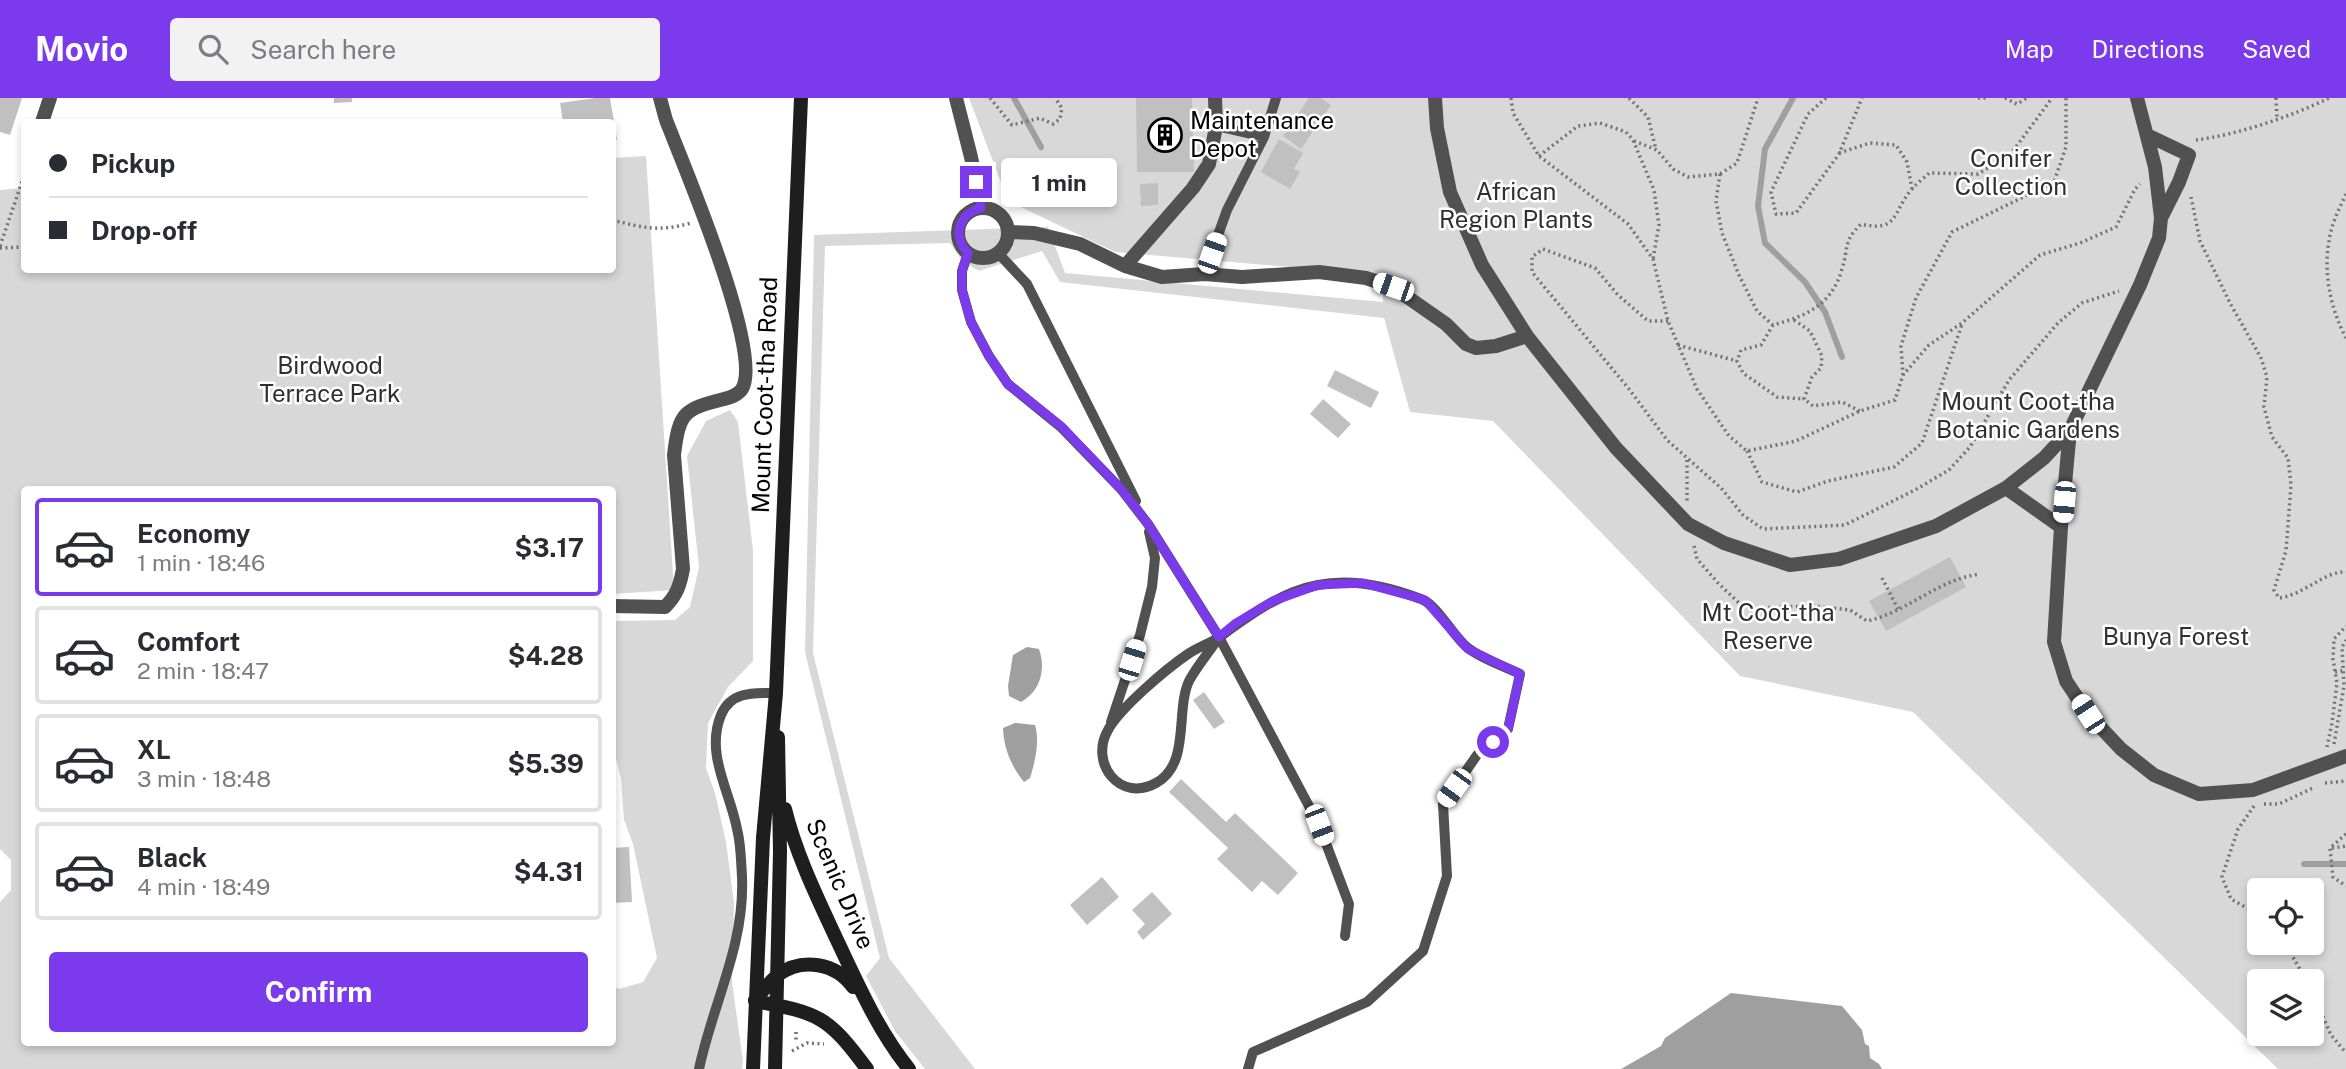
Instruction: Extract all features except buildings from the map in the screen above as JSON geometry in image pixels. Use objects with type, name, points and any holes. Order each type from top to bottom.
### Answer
[{"type":"main road","name":"Mount Coot-tha Road","points":[[752,1069],[762,850],[776,693],[801,98]]},
{"type":"main road","name":"Mount Coot-tha Road","points":[[775,1069],[779,974],[780,761],[776,693]]},
{"type":"main road","name":"Scenic Drive","points":[[780,761],[785,807],[796,844],[819,902],[875,1020]]},
{"type":"main road","name":"Scenic Drive","points":[[779,974],[789,968],[805,965],[824,966],[837,971],[851,983],[909,1069]]},
{"type":"main road","points":[[755,1000],[779,974]]},
{"type":"main road","points":[[755,1000],[802,1010],[823,1020],[835,1029],[867,1069]]},
{"type":"street","points":[[43,119],[50,98]]},
{"type":"street","points":[[616,606],[665,607],[674,598],[680,586],[683,569],[674,455],[681,421],[690,409],[728,399],[743,388],[746,360],[738,319],[660,98]]},
{"type":"street","points":[[956,98],[981,208]]},
{"type":"street","points":[[1125,266],[1193,188],[1209,164],[1216,126],[1215,98]]},
{"type":"street","points":[[1436,98],[1437,128],[1450,192],[1482,265],[1527,336],[1616,448],[1688,524],[1724,543],[1790,565],[1839,559],[1936,526],[2006,488],[2044,458],[2070,430],[2140,285],[2159,238],[2161,218],[2155,167],[2137,98]]},
{"type":"street","points":[[2147,135],[2189,155],[2161,218]]},
{"type":"street","points":[[981,208],[997,212],[1007,224],[1009,232],[1008,241],[999,254],[983,259],[968,253],[962,247],[958,230],[965,215],[981,208]]},
{"type":"street","points":[[1009,232],[1034,233],[1080,244],[1125,266],[1162,277],[1205,274],[1242,277],[1319,272],[1366,278],[1393,287],[1446,324],[1466,344],[1476,348],[1496,346],[1527,336]]},
{"type":"street","points":[[2070,430],[2054,642],[2066,681],[2088,714],[2120,749],[2154,775],[2199,794],[2254,797],[2334,757]]},
{"type":"street","points":[[2006,488],[2062,527]]},
{"type":"lane","points":[[1205,274],[1227,210],[1264,137],[1276,98]]},
{"type":"lane","points":[[1216,126],[1264,137]]},
{"type":"lane","points":[[968,253],[962,271],[962,290],[971,322],[989,356],[1008,384],[1062,427],[1093,457],[1148,524],[1155,558],[1152,587],[1140,635],[1111,725],[1102,740],[1102,758],[1119,785],[1131,789],[1147,788],[1163,779],[1180,742],[1182,712],[1189,682],[1219,637]]},
{"type":"lane","points":[[999,254],[1027,284],[1148,524],[1219,637],[1319,825],[1349,904],[1345,936]]},
{"type":"lane","points":[[1111,725],[1174,664],[1273,601],[1318,585],[1363,583],[1425,600],[1468,649],[1520,674],[1508,729],[1477,755],[1443,804],[1447,876],[1423,951],[1367,1002],[1253,1052],[1248,1069]]},
{"type":"lane","points":[[699,1069],[724,976],[735,951],[742,888],[738,830],[716,754],[720,718],[730,700],[741,695],[776,693]]},
{"type":"path","points":[[990,98],[1012,124],[1040,118],[1053,124],[1060,119],[1062,108],[1055,98]]},
{"type":"path","points":[[1511,98],[1513,113],[1539,156],[1628,224],[1653,259],[1668,321],[1697,389],[1729,436],[1747,450],[1762,482],[1797,492],[1828,481],[1894,467],[1922,443],[1962,323]]},
{"type":"path","points":[[1629,98],[1648,117],[1657,150],[1673,169],[1688,177],[1720,174],[1737,163],[1758,98]]},
{"type":"path","points":[[1826,98],[1808,114],[1771,192],[1776,214],[1796,213],[1839,153],[1863,98]]},
{"type":"path","points":[[1978,98],[1989,98]]},
{"type":"path","points":[[2005,98],[2017,104],[2027,98]]},
{"type":"path","points":[[1860,411],[1842,402],[1813,406],[1804,399],[1777,397],[1743,373],[1737,360],[1741,350],[1761,345],[1773,325],[1794,320],[1825,302],[1842,272],[1849,236],[1861,224],[1878,228],[1890,224],[1912,189],[1929,173],[1978,174],[2010,155],[2052,98]]},
{"type":"path","points":[[1747,450],[1796,441],[1860,411],[1895,400],[1903,375],[1901,346],[1916,298],[1952,232],[2054,182],[2066,147],[2066,98]]},
{"type":"path","points":[[2276,98],[2277,118]]},
{"type":"path","points":[[2196,140],[2218,138],[2310,108],[2329,98]]},
{"type":"path","points":[[1539,156],[1578,126],[1600,123],[1626,132],[1633,141],[1654,190],[1659,225],[1653,259]]},
{"type":"path","points":[[1633,141],[1657,150]]},
{"type":"path","points":[[1839,153],[1870,143],[1896,145],[1907,162],[1912,189]]},
{"type":"path","points":[[1903,375],[1929,345],[1962,323],[2039,255],[2080,243],[2116,227],[2135,189],[2155,167]]},
{"type":"path","points":[[1720,174],[1716,201],[1722,233],[1757,312],[1773,325]]},
{"type":"path","points":[[2179,182],[2190,193],[2200,241],[2261,358],[2267,377],[2264,407],[2272,437],[2288,458],[2291,485],[2286,551],[2274,590],[2279,598],[2294,596],[2336,572],[2346,572]]},
{"type":"path","points":[[21,185],[0,247],[21,247]]},
{"type":"path","points":[[2346,194],[2328,241],[2328,279],[2340,326],[2346,338]]},
{"type":"path","points":[[616,221],[643,228],[670,229],[704,219]]},
{"type":"path","points":[[1668,321],[1648,321],[1618,295],[1595,268],[1543,248],[1532,257],[1532,272],[1667,440],[1721,488],[1743,515],[1763,528],[1845,526],[1949,470],[1970,447],[2010,380],[2058,323],[2082,303],[2140,285]]},
{"type":"path","points":[[1794,320],[1810,331],[1822,356],[1821,368],[1812,377],[1804,399]]},
{"type":"path","points":[[1677,344],[1737,360]]},
{"type":"path","points":[[1687,459],[1688,524],[1697,559],[1740,604],[1756,608],[1814,606],[1850,610],[1867,621],[1898,610],[1960,576],[1980,574]]},
{"type":"path","points":[[1882,578],[1898,610]]},
{"type":"path","points":[[2334,757],[2337,683],[2334,639],[2346,626]]},
{"type":"path","points":[[2334,757],[2344,708],[2342,647],[2346,640]]},
{"type":"path","points":[[2335,672],[2344,670]]},
{"type":"path","points":[[2334,711],[2344,708]]},
{"type":"path","points":[[2247,908],[2231,899],[2222,877],[2238,829],[2254,797],[2279,804],[2323,783],[2346,781]]},
{"type":"path","points":[[2330,848],[2346,834]]},
{"type":"path","points":[[2330,848],[2346,846]]},
{"type":"path","points":[[2330,848],[2333,877],[2346,886]]},
{"type":"path","points":[[2324,1019],[2331,1035],[2346,1053]]},
{"type":"path","points":[[796,1032],[796,1042]]},
{"type":"path","points":[[789,1054],[797,1047],[810,1042],[854,1051]]},
{"type":"green space","name":"Mount Coot-tha Botanic Gardens","points":[[969,98],[2346,98],[2346,1069],[2278,1069],[2254,1046],[2324,1046],[2324,969],[2247,969],[2247,1039],[1913,712],[1740,676],[1493,421],[1410,412],[1384,318],[1060,282],[1042,251],[979,271],[963,262],[950,243],[825,246],[813,653],[889,958],[975,1069],[925,1069],[895,1031],[866,976],[880,958],[805,652],[814,235],[1048,227],[1065,273],[1383,302],[1382,275],[1115,252],[1008,201]]},
{"type":"green space","name":"Birdwood Terrace Park","points":[[646,156],[674,590],[616,594],[616,486],[21,486],[21,1046],[616,1046],[616,988],[643,982],[657,958],[633,844],[624,820],[621,778],[616,759],[616,621],[675,620],[690,607],[699,567],[687,456],[706,421],[730,410],[738,422],[753,551],[753,661],[728,687],[708,723],[706,768],[715,793],[726,842],[734,903],[732,982],[742,1069],[0,1069],[0,902],[11,890],[11,860],[0,849],[0,190],[21,188],[21,273],[616,273],[616,158]]},
{"type":"shaded area","points":[[1027,647],[1039,649],[1042,672],[1033,692],[1021,702],[1009,696],[1008,686],[1013,655]]},
{"type":"shaded area","points":[[1015,723],[1035,725],[1036,731],[1034,765],[1030,778],[1024,782],[1015,770],[1005,743],[1003,728]]},
{"type":"shaded area","points":[[1731,993],[1842,1006],[1862,1030],[1865,1044],[1869,1046],[1870,1058],[1882,1069],[1621,1069],[1661,1046],[1665,1038]]},
{"type":"waterway","points":[[1014,98],[1041,147]]},
{"type":"waterway","points":[[1793,98],[1765,149],[1758,206],[1765,243],[1805,282],[1825,312],[1842,357]]},
{"type":"waterway","points":[[2304,864],[2346,864]]},
{"type":"place","name":"Maintenance Depot","points":[[1165,135]]},
{"type":"route","points":[[976,182],[981,208],[965,215],[958,230],[962,247],[968,253],[962,271],[962,290],[971,322],[989,356],[1008,384],[1062,427],[1121,489],[1148,524],[1219,637],[1236,623],[1273,601],[1318,585],[1363,583],[1425,600],[1468,649],[1520,674],[1508,729],[1493,742]]},
{"type":"park label","name":"Conifer Collection","points":[[2011,173]]},
{"type":"park label","name":"African Region Plants","points":[[1516,206]]},
{"type":"park label","name":"Mt Coot-tha Reserve","points":[[1768,627]]},
{"type":"park label","name":"Bunya Forest","points":[[2176,637]]}]
